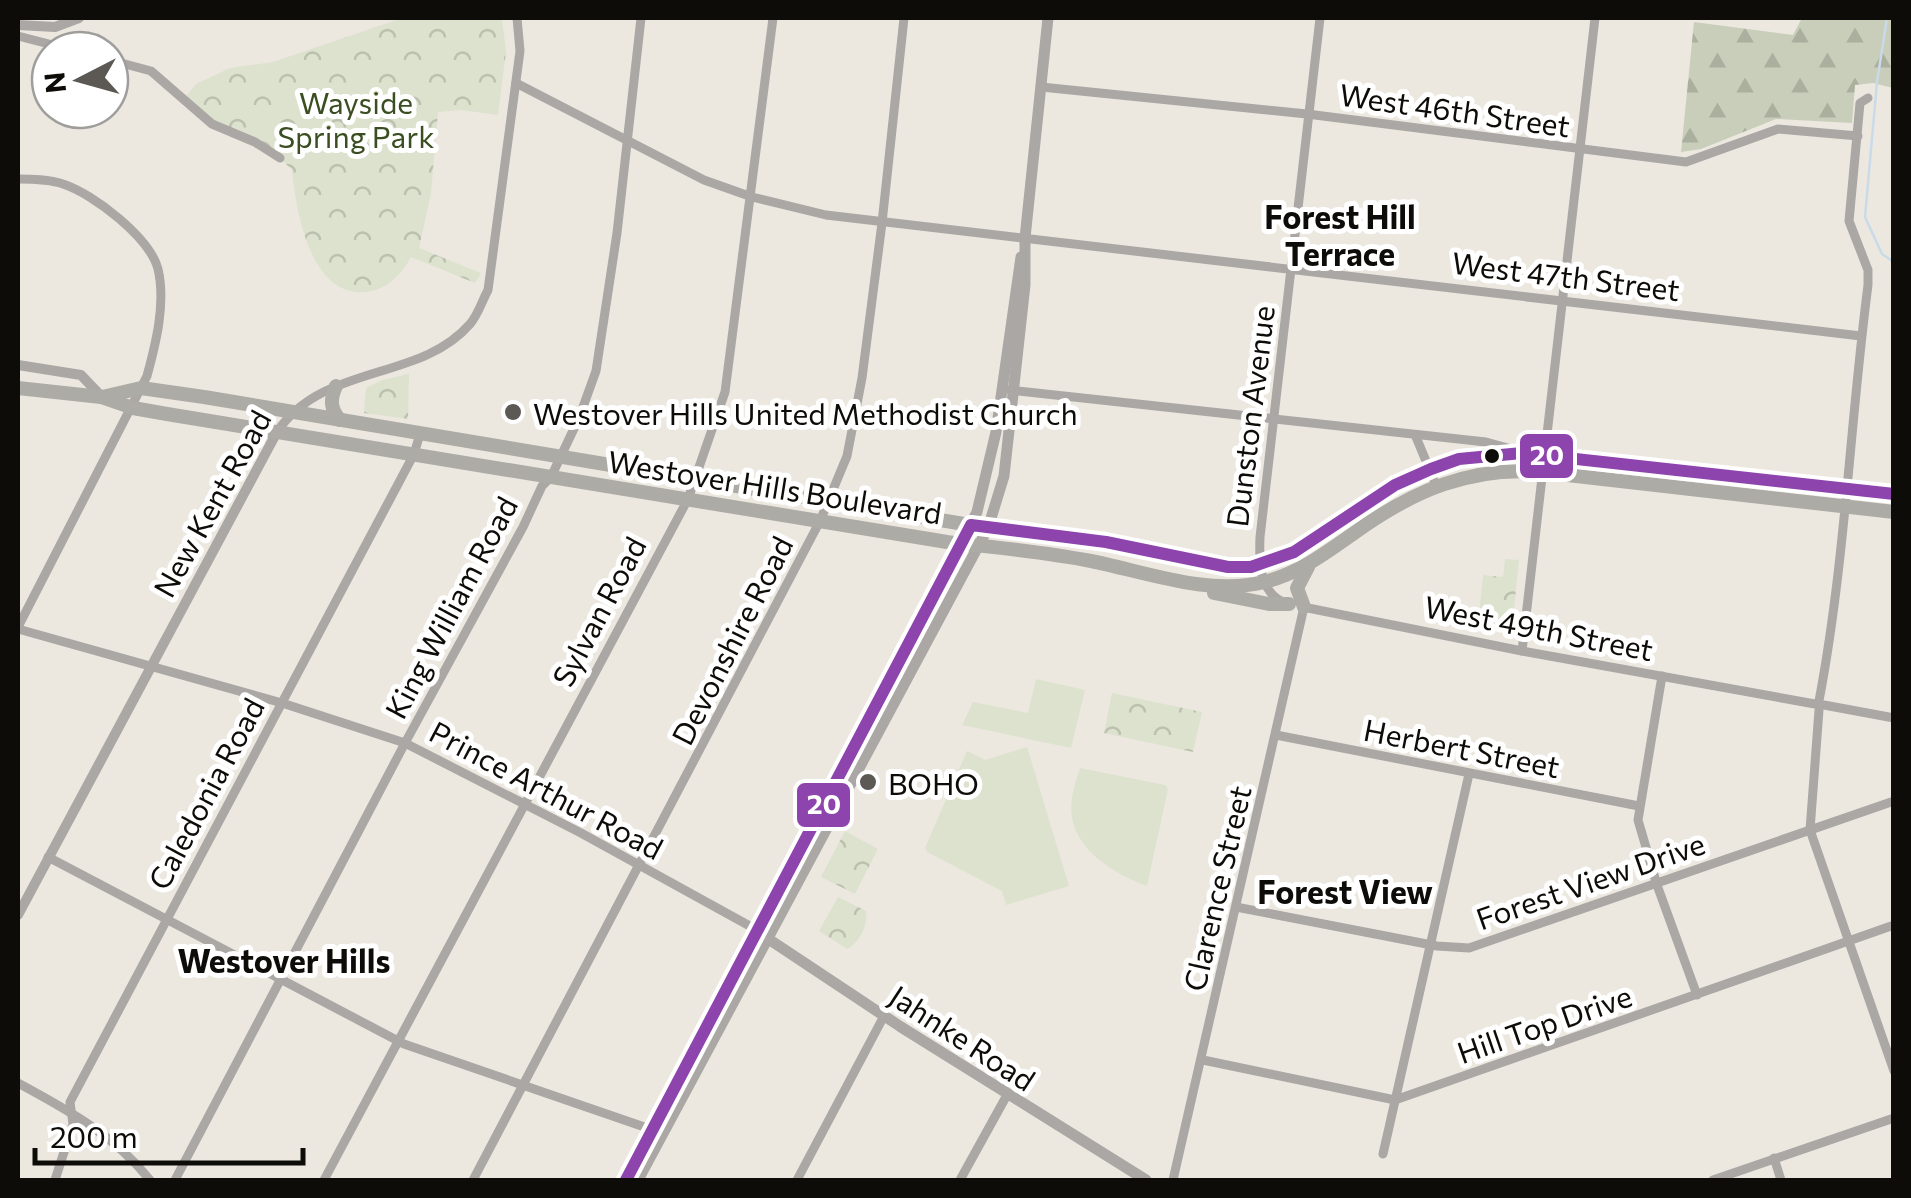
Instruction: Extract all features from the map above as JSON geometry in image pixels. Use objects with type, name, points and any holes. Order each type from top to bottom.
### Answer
[{"type":"main road","points":[[638,1180],[658,1131],[757,930],[971,525],[987,479],[1008,390],[1026,285],[1025,238],[1048,18]]},
{"type":"main road","points":[[336,386],[332,402],[340,420]]},
{"type":"main road","name":"Westover Hills Boulevard","points":[[18,388],[101,397],[133,408],[820,522],[1088,560],[1228,587],[1264,582],[1311,562],[1407,498],[1436,485],[1488,472],[1542,472],[1894,512]]},
{"type":"main road","name":"Westover Hills Boulevard","points":[[101,397],[141,388],[988,528],[1106,542],[1228,567],[1260,565],[1294,552],[1395,485],[1459,459],[1544,453],[1894,494]]},
{"type":"main road","points":[[626,1180],[770,940],[988,528],[1001,491],[1008,390]]},
{"type":"main road","points":[[1186,581],[1218,594],[1296,605],[1297,588],[1311,562]]},
{"type":"main road","name":"Jahnke Road","points":[[757,930],[884,1016],[1146,1180]]},
{"type":"street","points":[[18,25],[55,27],[79,18]]},
{"type":"street","name":"New Kent Road","points":[[18,916],[148,667],[290,412],[336,386],[428,355],[448,344],[472,322],[488,290],[520,50],[517,18]]},
{"type":"street","name":"King William Road","points":[[176,1180],[579,418],[596,370],[641,18]]},
{"type":"street","name":"Sylvan Road","points":[[324,1180],[696,478],[725,392],[773,18]]},
{"type":"street","name":"Devonshire Road","points":[[472,1180],[820,522],[846,456],[882,222],[904,18]]},
{"type":"street","name":"Dunston Avenue","points":[[1264,582],[1260,537],[1320,18]]},
{"type":"street","points":[[1522,651],[1595,18]]},
{"type":"street","points":[[130,66],[151,72],[212,124],[255,142],[280,158]]},
{"type":"street","name":"West 47th Street","points":[[516,83],[704,180],[752,197],[826,215],[1861,336]]},
{"type":"street","name":"West 46th Street","points":[[1041,87],[1308,114],[1686,162],[1778,129],[1858,136]]},
{"type":"street","points":[[1868,98],[1860,103],[1849,221],[1868,270],[1847,489],[1819,705],[1810,830],[1894,1071]]},
{"type":"street","points":[[18,178],[65,184],[115,214],[148,248],[158,266],[160,286],[155,348],[133,408],[18,628]]},
{"type":"street","name":"Westover Hills Boulevard","points":[[18,365],[82,375],[101,397]]},
{"type":"street","points":[[1008,390],[1486,442],[1522,453]]},
{"type":"street","name":"Caledonia Road","points":[[54,1180],[73,1124],[70,1102],[414,454],[420,434]]},
{"type":"street","points":[[1416,437],[1436,485]]},
{"type":"street","name":"West 49th Street","points":[[1264,582],[1271,595],[1296,605],[1522,651],[1894,718]]},
{"type":"street","name":"Clarence Street","points":[[1173,1180],[1276,734],[1296,605]]},
{"type":"street","name":"Prince Arthur Road","points":[[18,628],[282,703],[405,743],[524,802],[757,930]]},
{"type":"street","points":[[1662,676],[1638,820],[1697,996]]},
{"type":"street","name":"Herbert Street","points":[[1276,734],[1639,806]]},
{"type":"street","points":[[1383,1154],[1468,774]]},
{"type":"street","name":"Forest View Drive","points":[[1236,907],[1469,948],[1894,801]]},
{"type":"street","points":[[48,858],[397,1041],[658,1131]]},
{"type":"street","name":"Hill Top Drive","points":[[1395,1100],[1894,926]]},
{"type":"street","points":[[798,1180],[884,1016]]},
{"type":"street","points":[[1203,1060],[1395,1100]]},
{"type":"street","points":[[18,1083],[71,1112],[119,1146],[150,1180]]},
{"type":"street","points":[[960,1180],[1007,1094]]},
{"type":"street","points":[[1713,1180],[1894,1118]]},
{"type":"street","points":[[1774,1158],[1781,1180]]},
{"type":"green space","name":"Wayside Spring Park","points":[[402,18],[502,18],[506,52],[498,115],[461,110],[438,112],[431,193],[419,248],[481,273],[475,283],[411,257],[398,276],[379,289],[346,290],[331,280],[309,248],[292,170],[280,158],[230,137],[183,100],[196,84],[230,68],[273,62]]},
{"type":"green space","points":[[1802,18],[1893,18],[1893,88],[1873,83],[1855,85],[1852,123],[1776,119],[1701,149],[1681,152],[1694,22],[1793,35]]},
{"type":"green space","points":[[409,374],[408,419],[364,413],[366,388]]},
{"type":"green space","points":[[1505,559],[1519,560],[1512,628],[1478,624],[1483,575],[1503,577]]},
{"type":"green space","points":[[1036,679],[1085,690],[1071,748],[962,725],[973,702],[1028,713]]},
{"type":"green space","points":[[1112,693],[1202,712],[1193,752],[1104,733]]},
{"type":"green space","points":[[1027,747],[1069,886],[1006,905],[1002,891],[925,848],[967,751],[985,760]]},
{"type":"green space","points":[[1080,768],[1165,785],[1168,789],[1147,886],[1119,873],[1083,843],[1072,815]]},
{"type":"green space","points":[[845,831],[878,849],[855,894],[821,877]]},
{"type":"green space","points":[[838,897],[866,911],[862,933],[847,949],[819,931]]},
{"type":"waterway","points":[[1887,18],[1865,217],[1882,254],[1894,262]]},
{"type":"transit line","name":"20","points":[[626,1180],[971,525],[1106,542],[1228,567],[1251,567],[1294,552],[1395,485],[1431,469],[1459,459],[1522,453],[1894,494]]},
{"type":"place","name":"Westover Hills United Methodist Church","points":[[513,412]]},
{"type":"place","name":"BOHO","points":[[868,782]]},
{"type":"district","name":"Forest Hill Terrace","points":[[1340,234]]},
{"type":"district","name":"Forest View","points":[[1345,891]]},
{"type":"district","name":"Westover Hills","points":[[284,960]]}]
